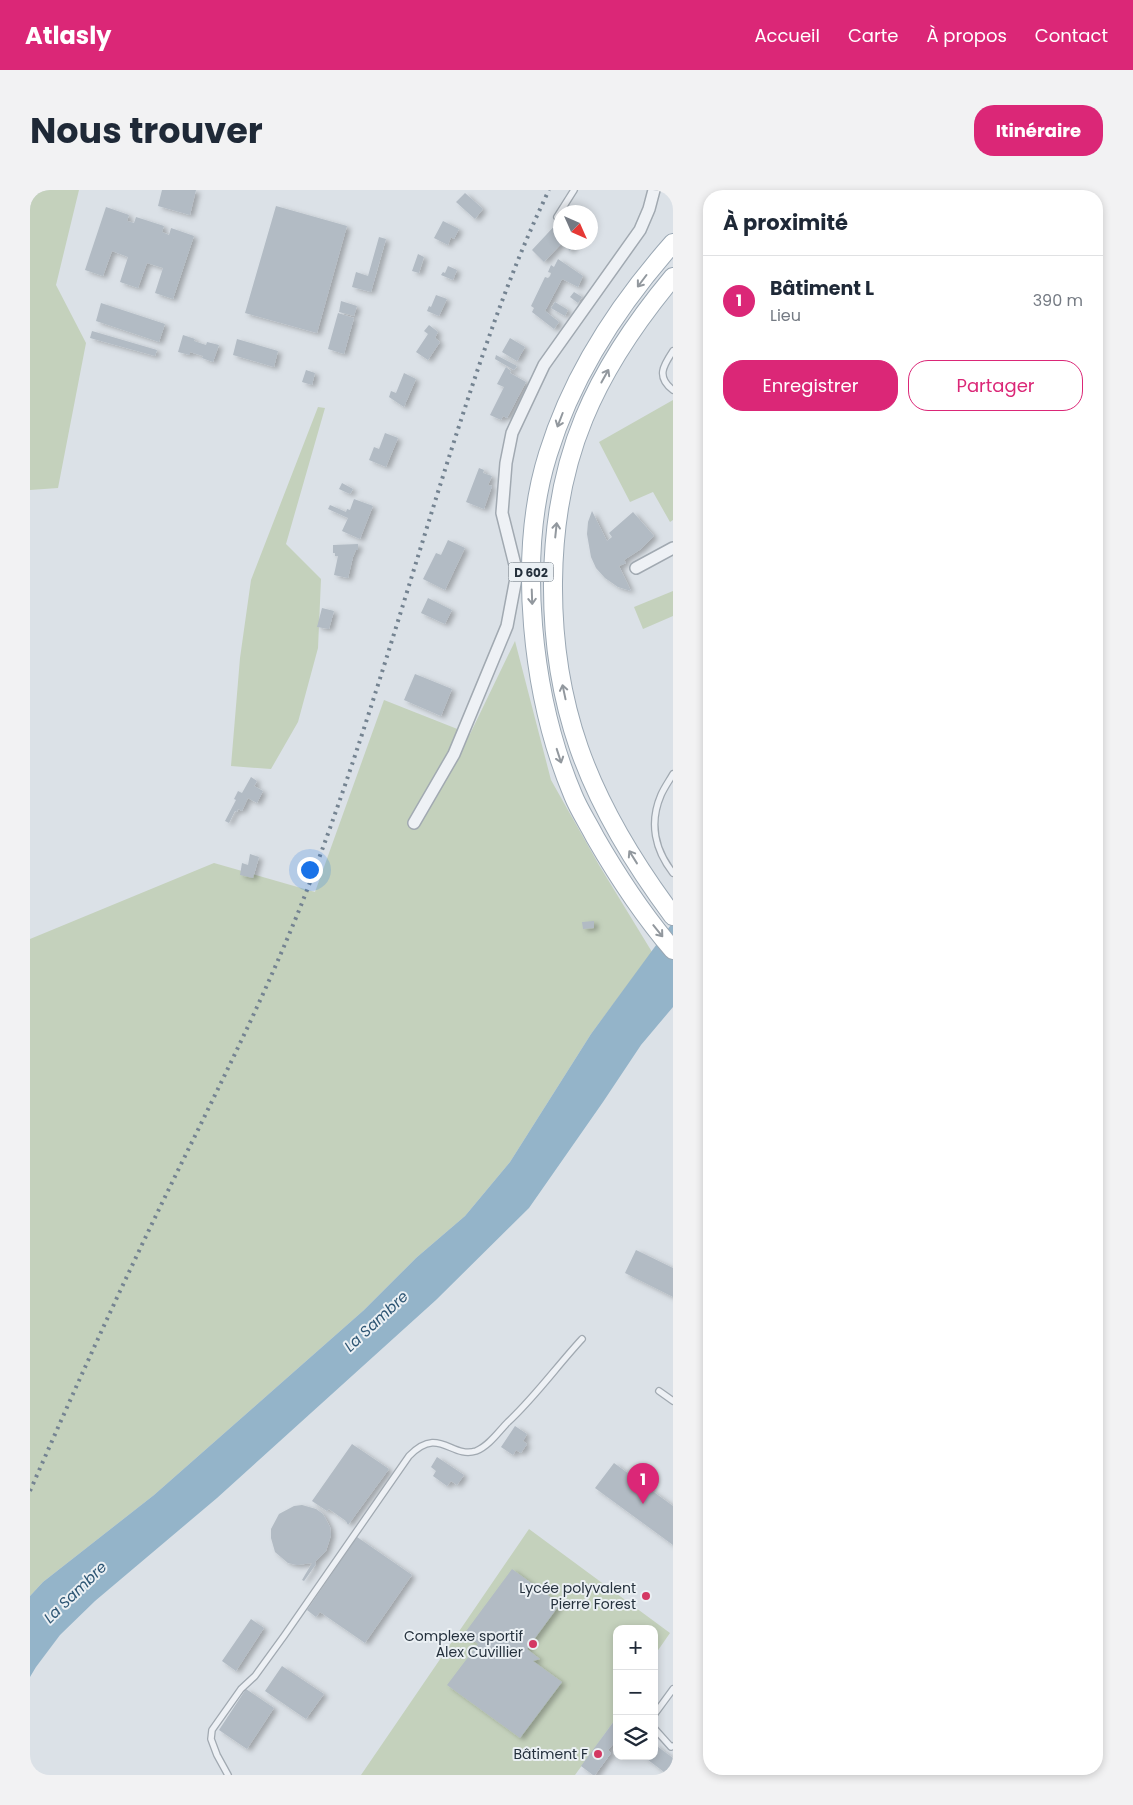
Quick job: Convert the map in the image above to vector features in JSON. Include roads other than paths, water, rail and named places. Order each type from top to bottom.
[{"type":"main road","name":"D 602","points":[[673,243],[644,277],[614,320],[591,357],[567,404],[548,454],[539,490],[531,574],[532,610],[540,683],[547,718],[563,770],[574,798],[614,868],[643,913],[673,950]]},
{"type":"main road","name":"D 602","points":[[673,277],[638,323],[617,355],[585,417],[566,476],[558,512],[554,577],[557,649],[571,722],[579,748],[592,782],[627,848],[659,898],[673,916]]},
{"type":"street","points":[[414,823],[454,754],[507,626],[517,574],[502,513],[506,463],[512,433],[544,365],[640,230],[649,209],[654,190]]},
{"type":"street","points":[[636,568],[673,548]]},
{"type":"lane","points":[[565,205],[574,190]]},
{"type":"lane","points":[[673,351],[663,371],[663,379],[673,390]]},
{"type":"lane","points":[[673,774],[661,796],[656,816],[658,848],[664,862],[673,874]]},
{"type":"lane","points":[[228,1775],[211,1739],[212,1730],[217,1720],[241,1689],[255,1676],[409,1456],[418,1446],[428,1443],[438,1443],[468,1451],[476,1451],[483,1447],[516,1415],[582,1339]]},
{"type":"lane","points":[[659,1391],[673,1401]]},
{"type":"lane","points":[[658,1709],[673,1689]]},
{"type":"lane","points":[[658,1732],[671,1747],[673,1746]]},
{"type":"water","name":"La Sambre","points":[[673,922],[673,1007],[641,1045],[529,1208],[436,1300],[217,1498],[95,1601],[60,1635],[30,1677],[30,1596],[43,1582],[154,1495],[364,1310],[416,1258],[465,1216],[510,1162],[591,1034]]},
{"type":"railway","points":[[30,1491],[119,1293],[258,1006],[297,915],[334,818],[483,353],[520,254],[549,190]]},
{"type":"place","name":"Bâtiment L","points":[[643,1504]]},
{"type":"place","name":"Lycée polyvalent Pierre Forest","points":[[646,1596]]},
{"type":"place","name":"Complexe sportif Alex Cuvillier","points":[[533,1644]]},
{"type":"place","name":"Bâtiment F","points":[[598,1754]]}]
